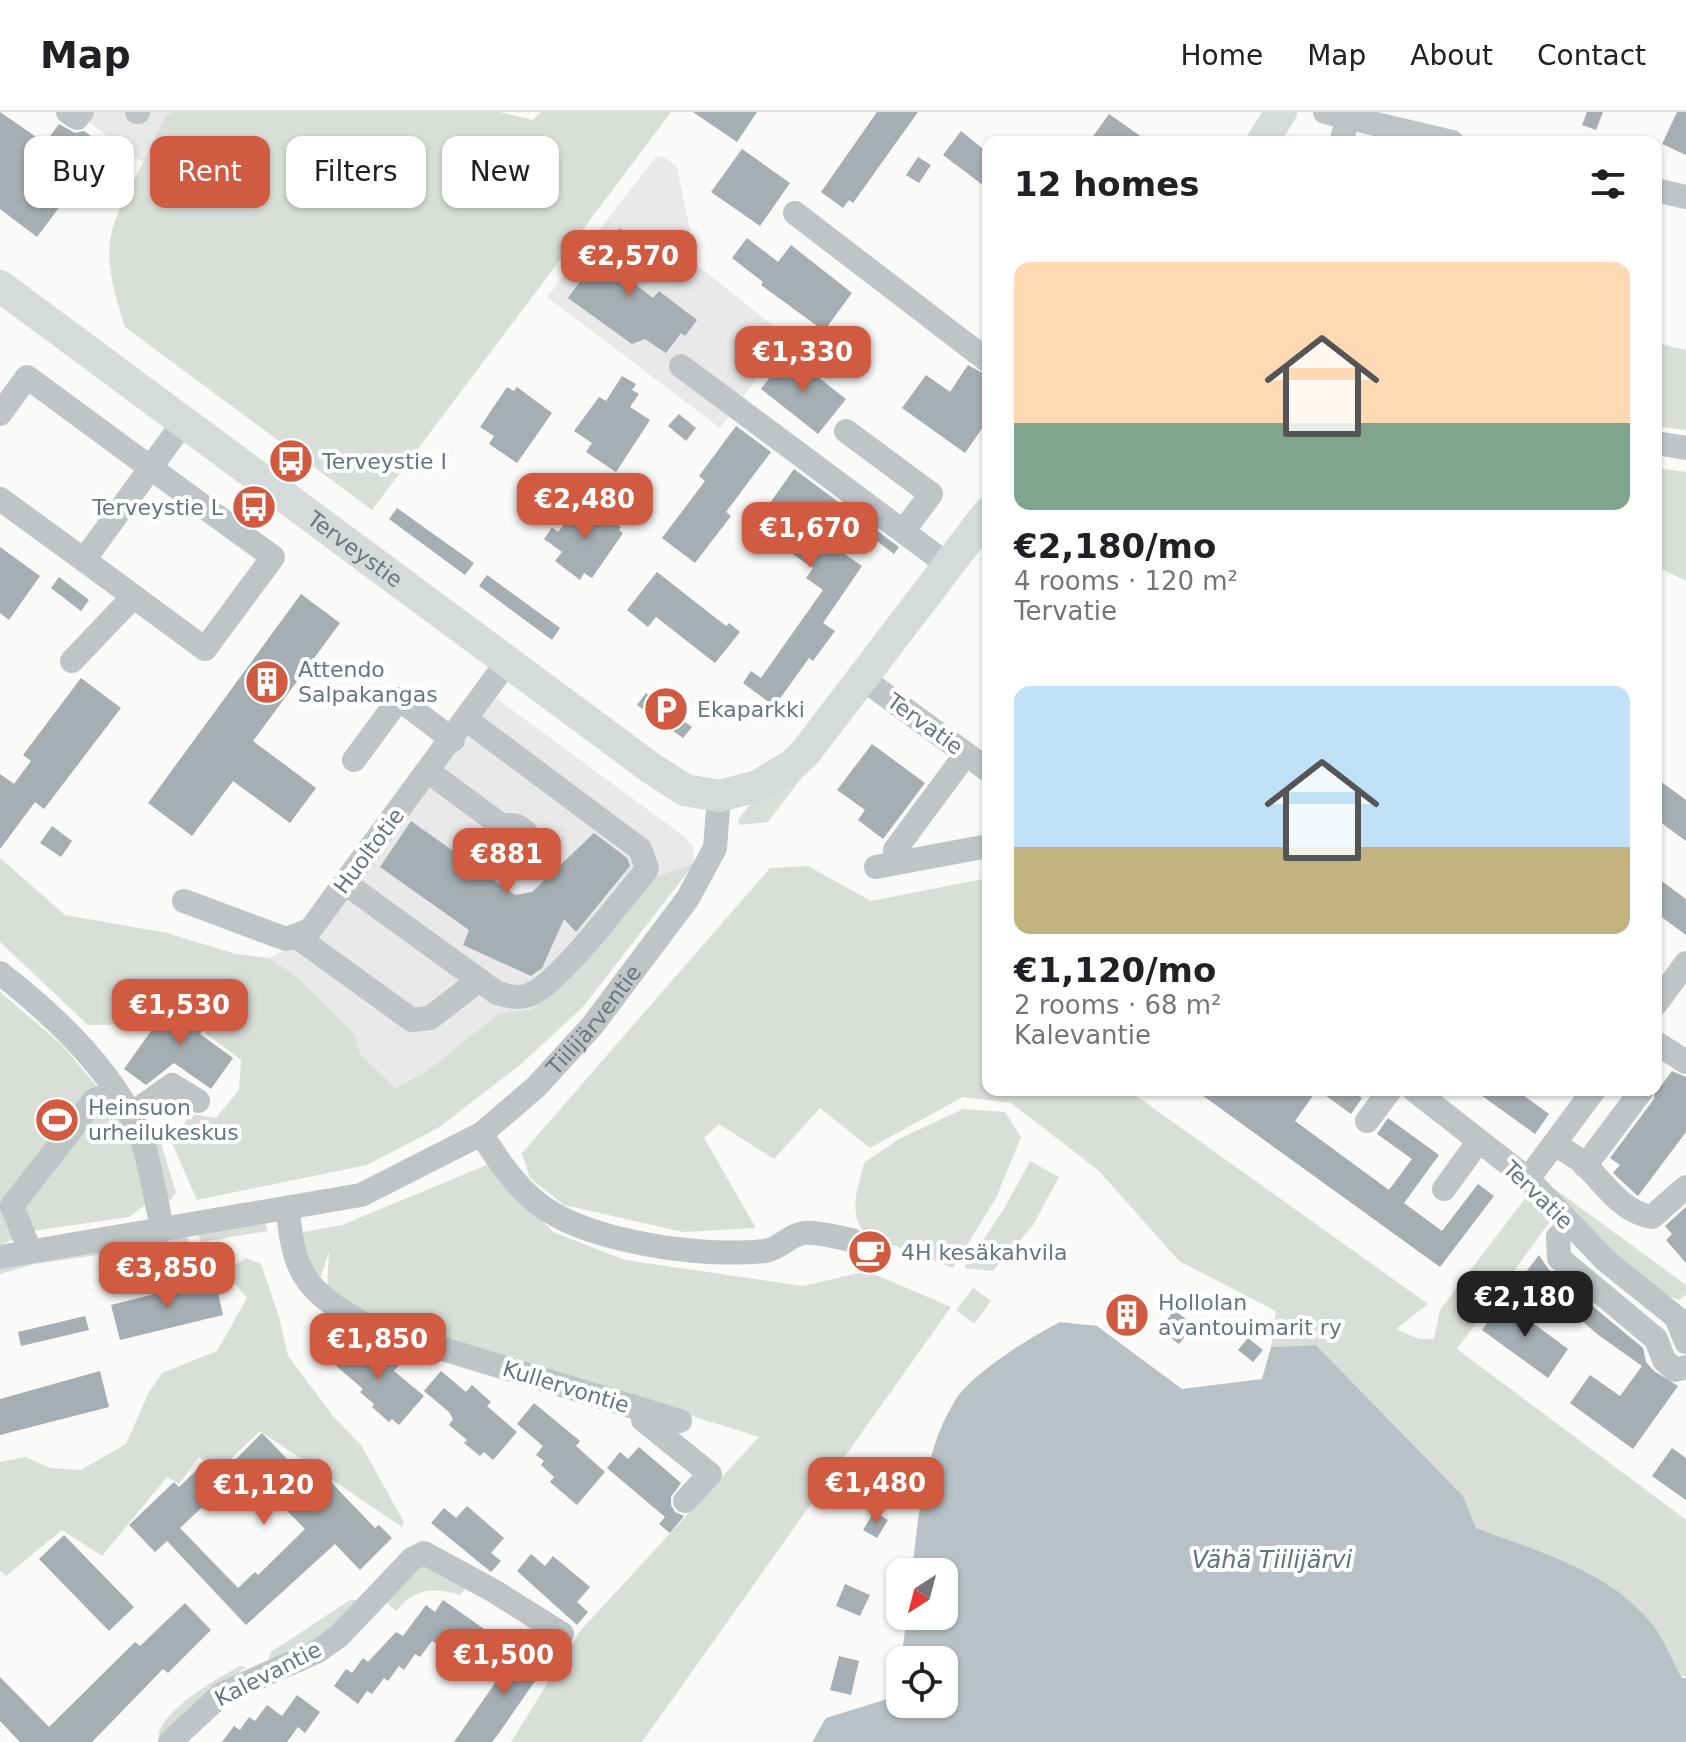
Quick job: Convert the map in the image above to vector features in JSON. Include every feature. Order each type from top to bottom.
[{"type":"main road","points":[[1266,136],[1281,112]]},
{"type":"main road","name":"Terveystie","points":[[0,286],[685,790],[719,796]]},
{"type":"main road","points":[[719,796],[758,786],[792,765],[982,521]]},
{"type":"street","points":[[68,112],[77,118],[82,112]]},
{"type":"street","points":[[1340,136],[1336,115],[1426,136]]},
{"type":"street","points":[[1662,191],[1686,197]]},
{"type":"street","points":[[795,213],[982,356]]},
{"type":"street","points":[[681,366],[948,565]]},
{"type":"street","points":[[0,414],[27,377],[273,557],[205,649],[0,499]]},
{"type":"street","points":[[84,560],[183,423]]},
{"type":"street","points":[[846,431],[931,494],[904,530]]},
{"type":"street","points":[[1662,444],[1686,448]]},
{"type":"street","points":[[72,661],[133,597]]},
{"type":"street","name":"Huoltotie","points":[[297,937],[310,930],[460,730],[507,662]]},
{"type":"street","name":"Tervatie","points":[[862,678],[982,766]]},
{"type":"street","points":[[345,883],[497,993],[515,998],[530,995],[550,982],[647,868],[640,849],[460,730],[399,699],[354,760]]},
{"type":"street","points":[[895,850],[966,754]]},
{"type":"street","points":[[429,772],[502,826]]},
{"type":"street","name":"Tiilijärventie","points":[[0,1257],[288,1211],[361,1195],[481,1134],[536,1087],[592,1026],[688,898],[715,848],[719,796]]},
{"type":"street","points":[[876,867],[982,847]]},
{"type":"street","points":[[184,901],[273,935],[297,937],[412,1020],[430,1018],[479,980]]},
{"type":"street","points":[[1662,996],[1686,963]]},
{"type":"street","points":[[0,973],[26,994],[116,1092],[130,1115],[163,1230]]},
{"type":"street","points":[[1662,1047],[1686,1062]]},
{"type":"street","points":[[130,1115],[172,1085],[198,1101]]},
{"type":"street","points":[[30,1251],[12,1206],[94,1100],[116,1092]]},
{"type":"street","points":[[1367,1121],[1386,1096]]},
{"type":"street","name":"Tervatie","points":[[1421,1096],[1528,1179],[1570,1225],[1634,1285],[1681,1314],[1686,1342]]},
{"type":"street","points":[[1528,1179],[1590,1096]]},
{"type":"street","points":[[1585,1166],[1638,1096]]},
{"type":"street","points":[[481,1134],[518,1185],[537,1203],[571,1225],[603,1236],[725,1251],[768,1251],[803,1233],[852,1240]]},
{"type":"street","points":[[1444,1189],[1478,1142]]},
{"type":"street","points":[[1554,1144],[1585,1166],[1610,1193],[1638,1215],[1652,1217],[1686,1187]]},
{"type":"street","name":"Kullervontie","points":[[288,1211],[303,1279],[323,1299],[367,1326],[680,1421]]},
{"type":"street","points":[[1570,1225],[1558,1237],[1559,1258],[1656,1339],[1664,1360],[1675,1370],[1686,1367]]},
{"type":"street","points":[[1618,1308],[1634,1285]]},
{"type":"street","points":[[643,1420],[717,1466],[685,1501]]},
{"type":"street","name":"Kalevantie","points":[[170,1742],[222,1694],[318,1651],[339,1636],[412,1559],[424,1553],[494,1591],[562,1634]]},
{"type":"shaded area","points":[[75,112],[171,112],[158,136],[150,136],[150,150],[143,163],[134,156],[134,136],[107,136]]},
{"type":"shaded area","points":[[171,112],[500,112],[533,120],[541,112],[671,112],[372,510],[125,327],[112,277],[110,241],[120,208],[134,208],[134,180],[150,148],[150,208],[270,208],[270,136],[155,136]]},
{"type":"shaded area","points":[[662,156],[677,167],[697,265],[787,337],[720,428],[547,297],[656,157]]},
{"type":"shaded area","points":[[1662,344],[1686,350],[1686,430],[1662,427]]},
{"type":"shaded area","points":[[1662,469],[1686,472],[1686,581],[1662,569]]},
{"type":"shaded area","points":[[493,696],[685,837],[693,846],[694,864],[620,922],[533,1009],[499,1013],[427,1071],[396,1088],[360,1054],[354,1033],[296,976],[269,958],[313,936]]},
{"type":"shaded area","points":[[854,709],[768,822],[740,825],[738,820],[752,802]]},
{"type":"shaded area","points":[[0,858],[65,915],[167,933],[236,954],[269,958],[296,976],[354,1033],[360,1054],[396,1088],[427,1071],[499,1013],[533,1009],[618,924],[657,876],[694,864],[583,1007],[520,1065],[438,1128],[367,1165],[197,1200],[171,1141],[191,1114],[216,1118],[239,1090],[241,1060],[205,1033],[215,1016],[178,991],[153,1024],[88,1025],[0,942]]},
{"type":"shaded area","points":[[808,866],[871,901],[982,879],[982,1096],[1136,1096],[1428,1304],[1396,1329],[1419,1339],[1434,1339],[1440,1310],[1527,1196],[1551,1220],[1457,1349],[1686,1520],[1686,1676],[1681,1676],[1652,1624],[1562,1560],[1476,1528],[1463,1496],[1316,1345],[1271,1347],[1276,1311],[1179,1261],[1099,1171],[1011,1103],[963,1097],[870,1148],[820,1108],[774,1159],[719,1124],[704,1138],[756,1228],[683,1232],[564,1205],[530,1178],[522,1153],[770,868]]},
{"type":"shaded area","name":"Heinsuon urheilukeskus","points":[[0,992],[62,1045],[122,1116],[149,1202],[129,1217],[33,1231],[0,1245]]},
{"type":"shaded area","points":[[963,1109],[1005,1112],[1021,1137],[996,1198],[953,1268],[866,1235],[855,1210],[864,1163],[899,1139]]},
{"type":"shaded area","points":[[159,1137],[176,1192],[170,1201],[163,1200],[153,1138]]},
{"type":"shaded area","points":[[1030,1161],[1059,1177],[1033,1225],[993,1271],[964,1268],[1004,1209]]},
{"type":"shaded area","points":[[489,1164],[553,1232],[625,1260],[803,1286],[867,1271],[951,1307],[642,1742],[511,1742],[580,1631],[759,1437],[346,1307],[327,1291],[329,1251],[318,1285],[299,1233],[342,1225]]},
{"type":"shaded area","points":[[1548,1184],[1686,1285],[1686,1295],[1679,1300],[1640,1286]]},
{"type":"shaded area","points":[[265,1223],[268,1231],[201,1242],[198,1234]]},
{"type":"shaded area","points":[[187,1236],[188,1242],[35,1264],[0,1274],[0,1266]]},
{"type":"shaded area","points":[[246,1258],[261,1264],[288,1356],[333,1416],[361,1445],[404,1522],[402,1527],[260,1431],[218,1471],[199,1457],[179,1484],[167,1477],[102,1556],[62,1530],[6,1576],[0,1571],[0,1462],[25,1457],[51,1468],[81,1470],[126,1444],[149,1392],[162,1373],[217,1351],[247,1298],[225,1272]]},
{"type":"shaded area","points":[[973,1288],[991,1301],[974,1324],[956,1310]]},
{"type":"shaded area","points":[[421,1564],[466,1586],[461,1595],[426,1591],[410,1598],[396,1611],[382,1599]]},
{"type":"shaded area","points":[[350,1600],[359,1600],[348,1620],[278,1660],[268,1659],[271,1652]]},
{"type":"shaded area","points":[[240,1666],[246,1667],[162,1736],[158,1735],[162,1725],[180,1705]]},
{"type":"water","name":"Vähä Tiilijärvi","points":[[1060,1322],[1097,1326],[1182,1389],[1262,1379],[1271,1347],[1316,1345],[1463,1496],[1476,1528],[1594,1576],[1634,1605],[1652,1624],[1682,1678],[1686,1678],[1686,1742],[812,1742],[826,1718],[886,1699],[886,1718],[958,1718],[958,1646],[903,1646],[905,1630],[958,1630],[958,1558],[914,1558],[920,1506],[937,1439],[956,1399],[976,1378]]},
{"type":"building","points":[[0,112],[35,136],[24,136],[24,208],[59,208],[37,237],[0,209]]},
{"type":"building","points":[[693,112],[757,112],[737,142]]},
{"type":"building","points":[[877,112],[918,112],[853,203],[849,200],[843,208],[821,192]]},
{"type":"building","points":[[1587,112],[1603,112],[1596,130],[1582,125]]},
{"type":"building","points":[[1677,112],[1686,112],[1686,155],[1662,144]]},
{"type":"building","points":[[1109,114],[1140,136],[1093,136]]},
{"type":"building","points":[[59,124],[75,133],[84,131],[91,136],[50,136]]},
{"type":"building","points":[[961,131],[982,148],[982,184],[943,155]]},
{"type":"building","points":[[742,149],[790,183],[760,226],[711,192]]},
{"type":"building","points":[[918,157],[931,165],[919,183],[906,175]]},
{"type":"building","points":[[620,228],[648,250],[627,278],[653,298],[659,291],[697,320],[685,336],[681,333],[666,353],[645,339],[632,344],[568,298]]},
{"type":"building","points":[[747,238],[778,262],[791,245],[852,293],[824,331],[761,285],[763,282],[732,258]]},
{"type":"building","points":[[788,354],[846,399],[818,434],[761,389]]},
{"type":"building","points":[[968,365],[982,373],[982,429],[965,453],[902,408],[926,375],[950,392]]},
{"type":"building","points":[[622,376],[636,384],[632,390],[639,394],[630,407],[650,420],[616,472],[586,452],[592,443],[574,431],[599,397],[606,401]]},
{"type":"building","points":[[507,387],[514,391],[517,387],[552,413],[517,463],[489,444],[494,436],[480,427]]},
{"type":"building","points":[[679,414],[696,428],[686,441],[668,426]]},
{"type":"building","points":[[736,426],[771,452],[726,512],[731,516],[695,563],[662,538],[705,481],[699,476]]},
{"type":"building","points":[[794,469],[899,547],[894,554],[856,525],[839,550],[862,566],[823,623],[835,631],[813,661],[809,658],[779,700],[774,697],[770,703],[743,683],[751,671],[761,678],[823,590],[806,578],[813,568],[753,527]]},
{"type":"building","points":[[579,504],[586,509],[590,504],[621,527],[619,530],[623,533],[592,578],[584,573],[580,580],[555,561],[562,552],[544,539],[552,527],[558,532]]},
{"type":"building","points":[[397,508],[474,563],[465,575],[389,519]]},
{"type":"building","points":[[0,547],[40,576],[9,620],[0,613]]},
{"type":"building","points":[[657,572],[726,626],[729,623],[740,632],[715,663],[656,617],[648,627],[627,610]]},
{"type":"building","points":[[487,575],[560,628],[552,640],[479,586]]},
{"type":"building","points":[[59,577],[89,600],[81,611],[51,588]]},
{"type":"building","name":"Attendo Salpakangas","points":[[301,594],[340,623],[253,741],[316,788],[290,823],[233,781],[192,836],[148,803]]},
{"type":"building","points":[[81,678],[121,708],[44,809],[35,802],[0,849],[0,774],[14,784],[31,761],[23,755]]},
{"type":"building","points":[[646,693],[692,727],[683,738],[637,705]]},
{"type":"building","points":[[872,744],[925,783],[883,839],[858,820],[865,810],[837,790]]},
{"type":"building","points":[[1662,782],[1686,800],[1686,841],[1662,823]]},
{"type":"building","points":[[411,821],[515,895],[532,892],[594,833],[627,858],[630,866],[576,932],[564,919],[542,968],[531,976],[463,945],[469,930],[380,867]]},
{"type":"building","points":[[52,826],[72,841],[61,857],[40,843]]},
{"type":"building","points":[[1662,881],[1686,899],[1686,935],[1662,917]]},
{"type":"building","points":[[178,993],[212,1018],[200,1034],[233,1058],[211,1089],[174,1063],[146,1085],[124,1069]]},
{"type":"building","points":[[1672,1071],[1686,1077],[1686,1132],[1638,1196],[1613,1173],[1620,1165],[1610,1158],[1654,1096],[1662,1096],[1662,1085]]},
{"type":"building","points":[[1203,1096],[1313,1096],[1295,1121],[1389,1190],[1412,1159],[1377,1134],[1388,1118],[1439,1155],[1404,1203],[1442,1231],[1478,1184],[1494,1196],[1440,1267]]},
{"type":"building","points":[[1326,1096],[1362,1098],[1351,1114]]},
{"type":"building","points":[[1482,1096],[1524,1096],[1549,1114],[1535,1134]]},
{"type":"building","points":[[1686,1207],[1686,1263],[1666,1240],[1672,1234],[1665,1226]]},
{"type":"building","points":[[1539,1255],[1549,1270],[1643,1348],[1646,1362],[1654,1371],[1678,1386],[1633,1449],[1570,1403],[1590,1375],[1620,1396],[1642,1366],[1597,1334],[1526,1272]]},
{"type":"building","points":[[215,1279],[223,1315],[120,1340],[111,1305]]},
{"type":"building","name":"Hollolan avantouimarit ry","points":[[1120,1301],[1142,1313],[1133,1328],[1112,1316]]},
{"type":"building","points":[[1503,1301],[1568,1349],[1548,1378],[1482,1330]]},
{"type":"building","points":[[1174,1310],[1194,1325],[1179,1344],[1160,1330]]},
{"type":"building","points":[[85,1316],[89,1330],[21,1346],[18,1332]]},
{"type":"building","points":[[344,1338],[373,1363],[384,1350],[400,1364],[394,1371],[424,1396],[399,1425],[392,1419],[389,1422],[372,1407],[374,1404],[360,1392],[363,1389],[327,1358]]},
{"type":"building","points":[[1248,1338],[1263,1350],[1253,1362],[1238,1350]]},
{"type":"building","points":[[100,1371],[109,1407],[0,1435],[0,1399]]},
{"type":"building","points":[[441,1371],[466,1392],[472,1385],[491,1402],[487,1406],[517,1432],[493,1460],[484,1452],[480,1456],[464,1443],[467,1440],[449,1425],[453,1419],[449,1412],[424,1391]]},
{"type":"building","points":[[534,1403],[580,1441],[576,1446],[605,1472],[577,1505],[550,1482],[554,1477],[541,1465],[544,1461],[536,1455],[543,1446],[517,1424]]},
{"type":"building","points":[[262,1433],[315,1488],[326,1477],[375,1528],[379,1525],[392,1538],[360,1570],[335,1544],[246,1625],[167,1541],[155,1552],[129,1525],[174,1482],[179,1487],[206,1461],[228,1483],[180,1528],[238,1588],[255,1572],[258,1575],[305,1529],[236,1459]]},
{"type":"building","points":[[639,1447],[681,1483],[671,1497],[671,1505],[675,1512],[684,1516],[670,1533],[659,1524],[665,1517],[607,1468],[620,1452],[628,1459]]},
{"type":"building","points":[[1672,1448],[1686,1458],[1686,1500],[1652,1476]]},
{"type":"building","points":[[467,1506],[504,1538],[491,1553],[501,1561],[491,1572],[431,1523],[444,1508],[456,1518]]},
{"type":"building","points":[[874,1512],[888,1520],[877,1538],[863,1530]]},
{"type":"building","points":[[64,1535],[134,1607],[109,1631],[39,1559]]},
{"type":"building","points":[[531,1554],[545,1566],[553,1556],[590,1587],[577,1602],[588,1612],[577,1625],[517,1571]]},
{"type":"building","points":[[845,1584],[870,1595],[860,1616],[836,1606]]},
{"type":"building","points":[[443,1600],[487,1631],[474,1649],[447,1629],[437,1644],[432,1641],[420,1657],[415,1654],[404,1670],[399,1666],[388,1681],[384,1678],[372,1694],[367,1691],[358,1704],[334,1686],[346,1669],[352,1673],[363,1658],[368,1662],[396,1632],[403,1636],[426,1605],[435,1612]]},
{"type":"building","points":[[185,1603],[211,1630],[168,1673],[163,1669],[92,1742],[20,1742],[0,1721],[0,1677],[49,1727],[135,1642],[140,1646]]},
{"type":"building","points":[[523,1643],[549,1661],[499,1733],[492,1742],[454,1742]]},
{"type":"building","points":[[839,1656],[859,1661],[851,1695],[830,1690]]},
{"type":"building","points":[[297,1695],[320,1712],[305,1733],[298,1727],[287,1742],[222,1742],[234,1726],[240,1730],[249,1717],[255,1721],[267,1705],[282,1716]]},
{"type":"place","name":"Terveystie I","points":[[291,461]]},
{"type":"place","name":"Terveystie L","points":[[254,507]]},
{"type":"place","name":"Attendo Salpakangas","points":[[267,682]]},
{"type":"place","name":"Ekaparkki","points":[[666,709]]},
{"type":"place","name":"Heinsuon urheilukeskus","points":[[57,1120]]},
{"type":"place","name":"4H kesäkahvila","points":[[870,1252]]},
{"type":"place","name":"Hollolan avantouimarit ry","points":[[1127,1315]]}]
